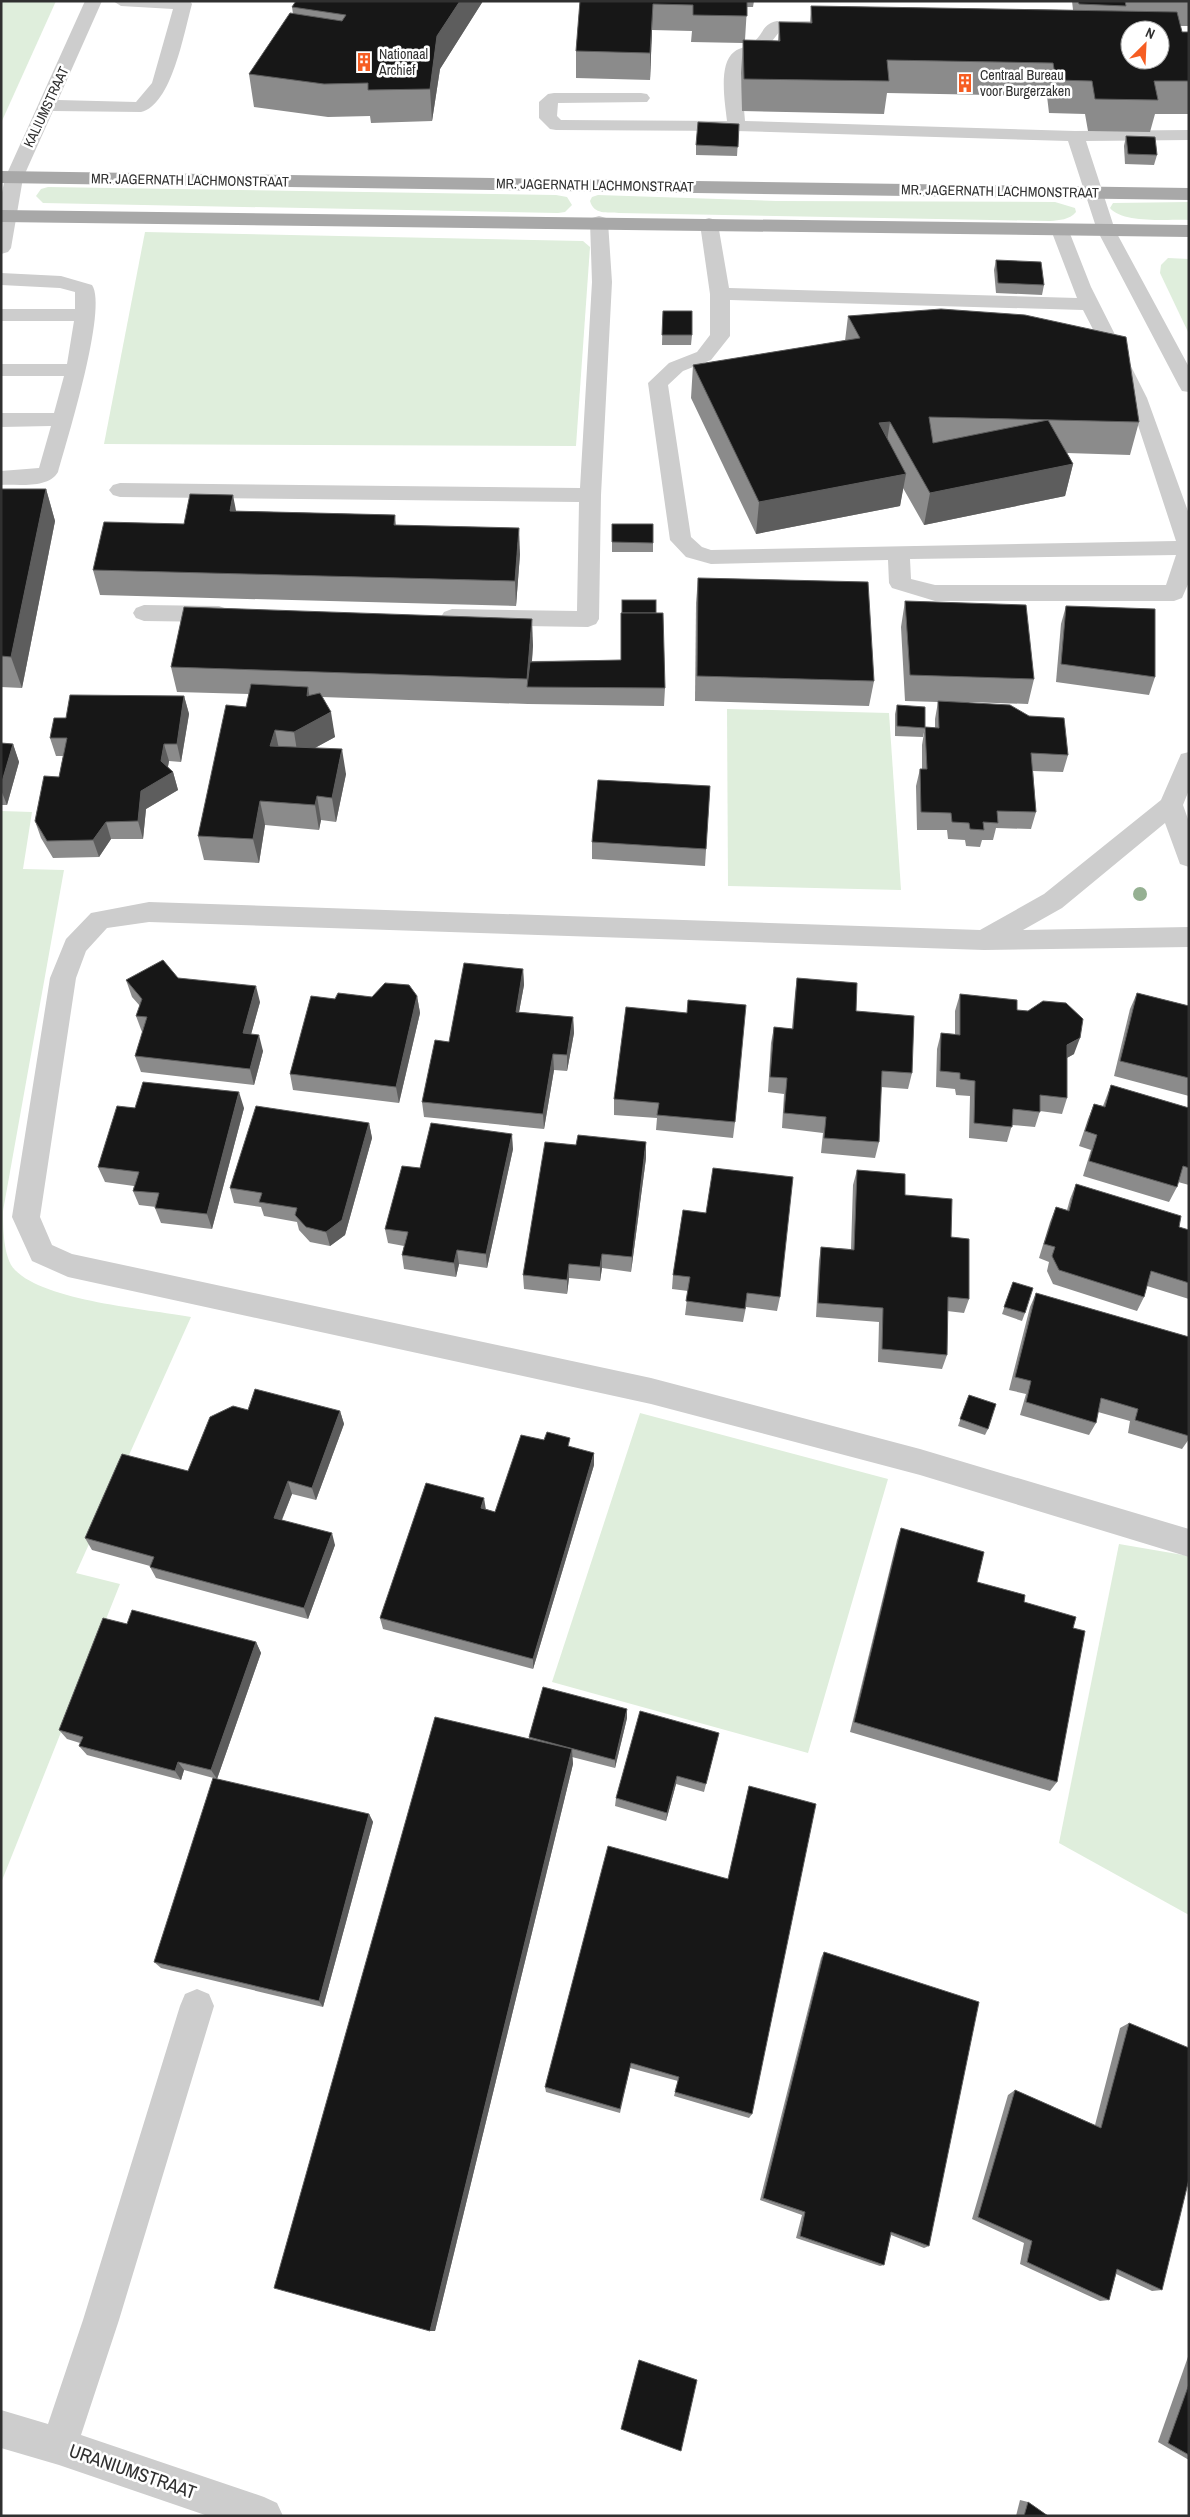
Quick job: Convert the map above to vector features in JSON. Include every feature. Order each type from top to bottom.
[{"type":"main road","name":"MR. JAGERNATH LACHMONSTRAAT","points":[[8,178],[1189,194]]},
{"type":"main road","points":[[5,216],[599,222],[1189,231]]},
{"type":"street","name":"KALIUMSTRAAT","points":[[1,248],[8,178],[47,106],[94,1]]},
{"type":"street","points":[[47,106],[141,107],[161,84],[184,3],[121,1]]},
{"type":"street","points":[[736,126],[732,75],[740,55],[758,49],[764,44],[770,30],[777,26],[837,27]]},
{"type":"street","points":[[641,98],[554,98],[548,102],[548,118],[556,125],[736,126],[1075,136],[1189,134]]},
{"type":"street","points":[[1075,136],[1106,230],[1189,386]]},
{"type":"street","points":[[430,617],[588,619],[590,495],[602,282],[599,222]]},
{"type":"street","points":[[709,224],[720,294],[720,336],[704,356],[676,367],[658,382],[681,540],[694,552],[711,557],[1189,548]]},
{"type":"street","points":[[899,552],[900,583],[935,593],[1174,593],[1189,548],[1157,452],[1128,379],[1088,304],[1068,259],[1060,230]]},
{"type":"street","points":[[1,279],[61,282],[85,289],[85,316],[75,370],[48,472],[40,478],[1,478]]},
{"type":"street","points":[[720,294],[1088,304]]},
{"type":"street","points":[[1,315],[85,316]]},
{"type":"street","points":[[1,370],[75,370]]},
{"type":"street","points":[[1,420],[62,419]]},
{"type":"street","points":[[120,490],[590,495]]},
{"type":"street","points":[[144,613],[242,614]]},
{"type":"street","points":[[984,940],[1053,901],[1171,805],[1189,760]]},
{"type":"street","points":[[1171,805],[1189,858]]},
{"type":"street","points":[[1189,937],[984,940],[148,912],[100,920],[75,946],[63,978],[29,1187],[26,1217],[42,1253],[68,1265],[651,1391],[920,1462],[1189,1543]]},
{"type":"street","points":[[59,2446],[101,2320],[198,2006]]},
{"type":"street","name":"URANIUMSTRAAT","points":[[1,2429],[59,2446],[264,2516]]},
{"type":"green space","points":[[1,1],[56,1],[1,123]]},
{"type":"green space","points":[[48,187],[556,195],[567,197],[572,205],[565,212],[558,213],[43,203],[36,196],[41,189]]},
{"type":"green space","points":[[598,195],[776,201],[1055,202],[1075,208],[1076,212],[1067,218],[1050,221],[619,213],[602,212],[595,209],[590,201],[592,197]]},
{"type":"green space","points":[[1189,202],[1189,220],[1135,219],[1116,213],[1110,208],[1113,203]]},
{"type":"green space","points":[[145,232],[583,241],[590,247],[576,446],[104,444]]},
{"type":"green space","points":[[1168,258],[1189,259],[1189,334],[1160,273],[1161,265]]},
{"type":"green space","points":[[727,709],[889,713],[901,890],[728,886]]},
{"type":"green space","points":[[1,811],[32,812],[23,869],[64,870],[3,1211],[4,1242],[8,1258],[15,1270],[29,1281],[49,1289],[98,1302],[191,1317],[76,1573],[120,1584],[1,1883]]},
{"type":"green space","points":[[640,1413],[888,1479],[808,1753],[552,1682]]},
{"type":"green space","points":[[1119,1544],[1189,1556],[1189,1915],[1059,1843]]},
{"type":"building","name":"Nationaal Archief","points":[[296,1],[460,1],[437,36],[430,89],[368,90],[368,83],[324,84],[249,74],[290,13],[342,21],[346,15],[292,7]]},
{"type":"building","points":[[580,1],[747,1],[747,16],[693,15],[693,5],[653,4],[650,53],[576,51]]},
{"type":"building","points":[[1078,1],[1125,1],[1126,6],[1079,4]]},
{"type":"building","points":[[811,6],[1177,12],[1182,32],[1189,32],[1189,81],[1154,81],[1158,100],[1095,99],[1092,81],[1056,80],[1053,63],[887,60],[889,81],[744,79],[743,40],[780,41],[779,22],[812,23]]},
{"type":"building","points":[[698,122],[739,124],[738,147],[696,145]]},
{"type":"building","points":[[1126,136],[1155,137],[1157,155],[1128,154]]},
{"type":"building","points":[[996,260],[1041,262],[1044,285],[998,283]]},
{"type":"building","points":[[941,309],[1025,315],[1126,337],[1139,422],[929,417],[933,443],[1048,420],[1073,464],[930,493],[890,422],[879,423],[906,474],[759,502],[693,365],[860,338],[848,316]]},
{"type":"building","points":[[663,311],[692,311],[692,335],[662,335]]},
{"type":"building","points":[[1,489],[46,489],[11,657],[1,656]]},
{"type":"building","points":[[190,494],[233,495],[230,511],[395,515],[394,525],[519,528],[515,581],[93,570],[104,522],[184,524]]},
{"type":"building","points":[[612,524],[653,524],[653,543],[612,542]]},
{"type":"building","points":[[698,578],[868,582],[874,681],[697,676]]},
{"type":"building","points":[[622,600],[656,600],[656,613],[622,613]]},
{"type":"building","points":[[905,601],[1026,605],[1034,679],[910,675]]},
{"type":"building","points":[[1066,606],[1155,609],[1155,677],[1061,664]]},
{"type":"building","points":[[184,607],[532,619],[527,679],[171,667]]},
{"type":"building","points":[[621,613],[663,613],[665,688],[527,687],[530,662],[621,660]]},
{"type":"building","points":[[251,684],[308,687],[307,696],[320,693],[331,712],[294,732],[275,730],[270,746],[342,749],[332,798],[317,796],[315,805],[260,801],[253,839],[198,836],[226,705],[246,707]]},
{"type":"building","points":[[70,695],[184,696],[177,744],[164,744],[161,761],[173,772],[141,791],[138,821],[106,822],[93,840],[47,841],[35,821],[44,776],[59,777],[67,738],[50,738],[54,718],[66,718]]},
{"type":"building","points":[[938,701],[1010,705],[1029,716],[1064,718],[1068,755],[1031,753],[1036,812],[997,811],[998,823],[983,822],[984,830],[970,829],[969,823],[952,822],[951,813],[921,812],[920,769],[927,769],[925,727],[939,728]]},
{"type":"building","points":[[897,705],[925,707],[925,728],[897,726]]},
{"type":"building","points":[[1,743],[13,744],[1,785]]},
{"type":"building","points":[[598,780],[710,786],[706,849],[592,842]]},
{"type":"building","points":[[163,960],[178,978],[256,986],[243,1033],[259,1035],[250,1069],[135,1056],[147,1017],[136,1016],[142,999],[126,980]]},
{"type":"building","points":[[464,963],[523,969],[516,1012],[573,1017],[567,1055],[553,1054],[543,1114],[422,1102],[435,1040],[449,1042]]},
{"type":"building","points":[[797,978],[857,983],[856,1011],[914,1016],[912,1073],[882,1071],[879,1142],[824,1138],[826,1117],[784,1113],[787,1078],[770,1077],[774,1027],[793,1029]]},
{"type":"building","points":[[385,983],[409,985],[417,996],[396,1087],[290,1074],[311,996],[335,999],[338,993],[372,997]]},
{"type":"building","points":[[1137,993],[1189,1006],[1189,1078],[1120,1061]]},
{"type":"building","points":[[960,994],[1017,1000],[1017,1010],[1028,1011],[1043,1001],[1066,1003],[1083,1019],[1080,1038],[1067,1045],[1067,1098],[1040,1095],[1040,1112],[1013,1109],[1012,1127],[974,1123],[975,1081],[960,1079],[960,1073],[940,1071],[941,1033],[960,1035]]},
{"type":"building","points":[[688,1000],[746,1005],[735,1122],[657,1115],[659,1103],[614,1099],[626,1007],[687,1013]]},
{"type":"building","points":[[143,1082],[239,1092],[207,1214],[155,1208],[159,1193],[133,1191],[139,1172],[98,1167],[117,1106],[135,1108]]},
{"type":"building","points":[[1111,1085],[1189,1108],[1189,1168],[1183,1166],[1177,1187],[1089,1161],[1097,1135],[1085,1131],[1094,1104],[1105,1107]]},
{"type":"building","points":[[256,1106],[369,1123],[342,1220],[326,1232],[306,1227],[295,1215],[297,1208],[259,1202],[262,1193],[230,1188]]},
{"type":"building","points":[[431,1123],[512,1134],[486,1254],[457,1250],[454,1263],[402,1255],[408,1232],[385,1229],[402,1166],[420,1168]]},
{"type":"building","points":[[578,1135],[646,1142],[632,1257],[602,1254],[600,1267],[569,1264],[567,1280],[523,1275],[545,1142],[576,1145]]},
{"type":"building","points":[[713,1168],[793,1177],[780,1297],[747,1293],[745,1309],[686,1301],[690,1277],[673,1275],[683,1210],[706,1213]]},
{"type":"building","points":[[857,1170],[905,1174],[905,1195],[952,1199],[951,1237],[969,1239],[969,1299],[948,1297],[947,1355],[882,1349],[883,1308],[818,1303],[821,1247],[854,1250]]},
{"type":"building","points":[[1076,1184],[1181,1216],[1179,1227],[1189,1230],[1189,1283],[1151,1271],[1144,1297],[1059,1270],[1052,1256],[1055,1247],[1044,1244],[1056,1207],[1069,1211]]},
{"type":"building","points":[[1013,1282],[1033,1288],[1025,1313],[1004,1307]]},
{"type":"building","points":[[1036,1293],[1189,1337],[1189,1436],[1135,1420],[1138,1409],[1101,1398],[1096,1423],[1026,1402],[1031,1381],[1015,1377]]},
{"type":"building","points":[[255,1389],[340,1411],[312,1488],[288,1481],[274,1518],[332,1533],[304,1608],[150,1567],[154,1557],[85,1538],[122,1454],[188,1471],[210,1417],[233,1406],[248,1410]]},
{"type":"building","points":[[969,1395],[996,1404],[988,1429],[960,1419]]},
{"type":"building","points":[[547,1432],[570,1438],[568,1446],[594,1453],[533,1659],[380,1618],[426,1483],[484,1498],[481,1508],[495,1512],[521,1435],[544,1440]]},
{"type":"building","points":[[901,1528],[984,1552],[977,1582],[1025,1595],[1024,1602],[1076,1617],[1073,1628],[1085,1631],[1057,1782],[854,1722]]},
{"type":"building","points":[[132,1610],[256,1642],[211,1770],[178,1762],[175,1771],[79,1746],[83,1737],[59,1730],[103,1618],[127,1624]]},
{"type":"building","points":[[543,1687],[627,1709],[615,1760],[529,1737]]},
{"type":"building","points":[[640,1711],[719,1733],[706,1784],[677,1776],[667,1813],[616,1798]]},
{"type":"building","points":[[435,1717],[572,1749],[430,2331],[274,2288]]},
{"type":"building","points":[[213,1778],[369,1814],[319,2001],[154,1962]]},
{"type":"building","points":[[749,1786],[816,1804],[752,2114],[675,2092],[679,2077],[631,2063],[620,2109],[545,2087],[608,1846],[728,1879]]},
{"type":"building","points":[[824,1952],[979,2002],[929,2246],[891,2232],[884,2265],[800,2236],[805,2212],[763,2198]]},
{"type":"building","points":[[1129,2023],[1189,2048],[1189,2179],[1162,2290],[1117,2269],[1109,2300],[1027,2262],[1032,2241],[978,2217],[1015,2090],[1101,2128]]},
{"type":"building","points":[[639,2360],[697,2380],[681,2451],[621,2429]]},
{"type":"building","points":[[1189,2384],[1189,2455],[1168,2443]]},
{"type":"building","points":[[1028,2502],[1048,2516],[1024,2516]]},
{"type":"place","name":"Nationaal Archief","points":[[364,62]]},
{"type":"place","name":"Centraal Bureau voor Burgerzaken","points":[[965,83]]}]
